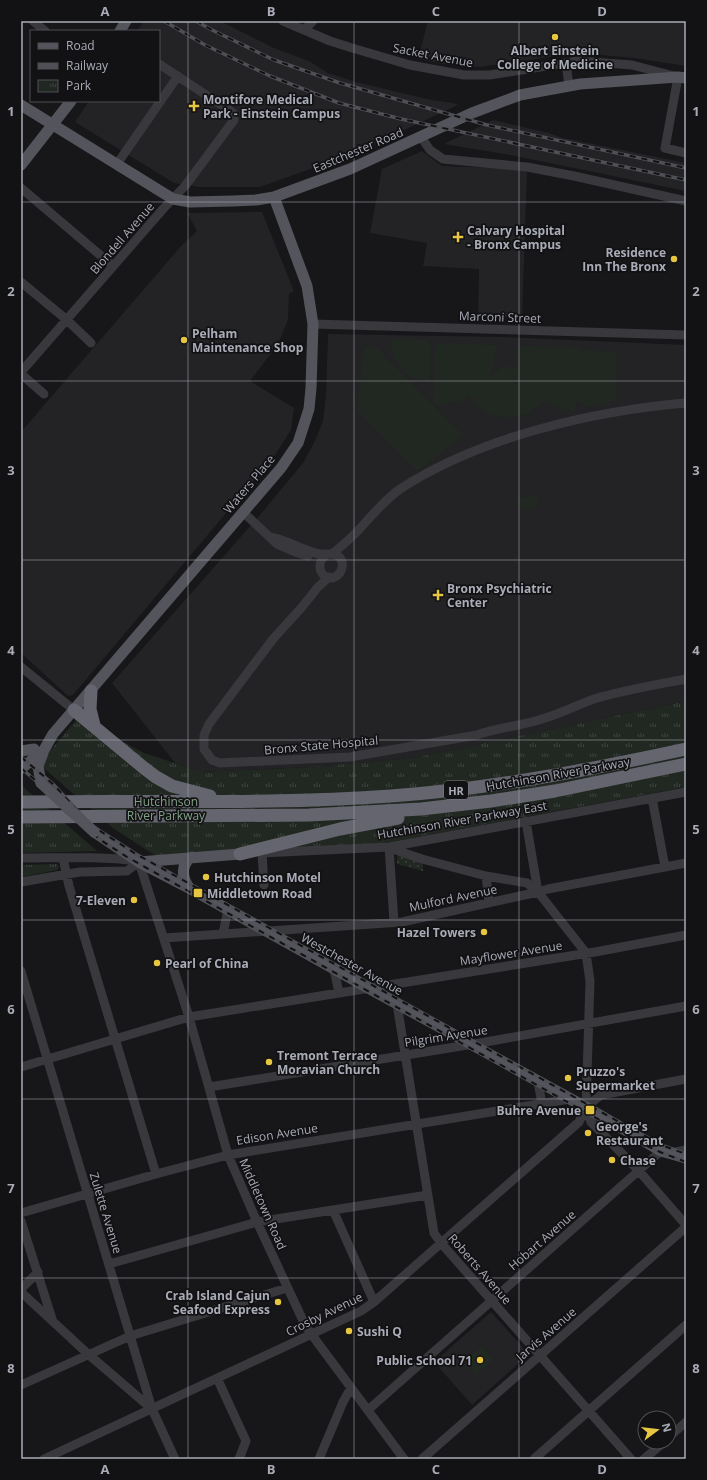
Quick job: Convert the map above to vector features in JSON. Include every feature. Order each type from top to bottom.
[{"type":"highway","points":[[91,691],[90,709],[94,725]]},
{"type":"highway","points":[[74,710],[94,725],[144,768],[165,783],[223,801]]},
{"type":"highway","name":"Hutchinson River Parkway","points":[[21,802],[223,801],[370,797],[452,790],[528,781],[589,770],[686,749]]},
{"type":"highway","name":"Hutchinson River Parkway","points":[[21,817],[309,815],[414,809],[491,801],[555,792],[686,764]]},
{"type":"highway","points":[[240,854],[358,825],[437,813],[491,801]]},
{"type":"main road","name":"Eastchester Road","points":[[21,105],[173,199],[190,202],[256,200],[274,197],[350,169],[472,113],[520,95],[569,86],[682,77]]},
{"type":"main road","points":[[21,165],[71,102]]},
{"type":"main road","name":"Waters Place","points":[[21,765],[39,750],[91,691],[284,464],[298,443],[306,419],[310,399],[312,324],[307,286],[274,197]]},
{"type":"main road","points":[[21,751],[39,750],[38,766],[41,783]]},
{"type":"main road","name":"Westchester Avenue","points":[[21,765],[94,832],[136,864],[189,888],[228,909],[665,1152],[686,1158]]},
{"type":"main road","points":[[136,864],[192,857],[240,854]]},
{"type":"main road","points":[[189,888],[184,880],[183,866],[192,857]]},
{"type":"street","points":[[32,21],[44,30]]},
{"type":"street","name":"Sacket Avenue","points":[[283,21],[358,50],[410,65],[464,75],[478,76],[580,61],[632,65],[682,77]]},
{"type":"street","points":[[304,30],[313,21]]},
{"type":"street","points":[[566,63],[569,86]]},
{"type":"street","points":[[117,164],[178,76],[160,65]]},
{"type":"street","name":"Blondell Avenue","points":[[21,373],[113,266],[185,186],[234,120],[234,116],[226,108],[178,76]]},
{"type":"street","points":[[682,77],[665,148],[686,153]]},
{"type":"street","points":[[421,137],[430,150],[443,159],[527,167],[686,201]]},
{"type":"street","points":[[21,188],[113,266]]},
{"type":"street","points":[[21,282],[67,320],[91,343]]},
{"type":"street","name":"Marconi Street","points":[[312,324],[686,335]]},
{"type":"street","points":[[21,373],[44,394]]},
{"type":"street","points":[[320,567],[322,558],[347,542],[384,503],[399,490],[459,458],[520,435],[583,418],[648,407],[686,403]]},
{"type":"street","points":[[243,512],[277,544],[298,553],[310,556],[320,567],[323,575],[329,578],[336,577],[341,572],[343,566],[341,559],[347,542]]},
{"type":"street","points":[[270,537],[281,539],[319,554],[330,554],[341,559]]},
{"type":"street","name":"Bronx State Hospital","points":[[318,587],[320,567]]},
{"type":"street","name":"Bronx State Hospital","points":[[329,578],[318,587],[273,639],[209,724],[204,735],[203,742],[204,749],[212,760],[220,763],[248,763],[367,755],[477,735],[492,730],[546,718],[570,708],[615,693],[686,679]]},
{"type":"street","points":[[21,667],[25,668],[74,710]]},
{"type":"street","name":"Hutchinson River Parkway East","points":[[240,854],[389,847],[686,792]]},
{"type":"street","points":[[652,798],[665,867]]},
{"type":"street","points":[[526,821],[538,892]]},
{"type":"street","points":[[103,859],[114,846]]},
{"type":"street","points":[[394,922],[389,847],[422,859],[486,876],[527,883],[538,892],[586,953],[590,981],[586,1107],[591,1122],[639,1171],[686,1226]]},
{"type":"street","points":[[262,853],[264,886]]},
{"type":"street","points":[[21,858],[103,859],[136,864]]},
{"type":"street","points":[[63,858],[66,874],[156,1174]]},
{"type":"street","name":"Mulford Avenue","points":[[164,938],[394,922],[489,903],[548,889],[686,863]]},
{"type":"street","points":[[21,882],[80,872],[127,871],[136,864]]},
{"type":"street","name":"Middletown Road","points":[[136,864],[164,938],[189,1017],[228,1155],[257,1222],[306,1327],[368,1410],[399,1457]]},
{"type":"street","points":[[486,876],[489,903]]},
{"type":"street","points":[[223,934],[228,909]]},
{"type":"street","name":"Mayflower Avenue","points":[[21,1067],[189,1017],[586,953],[686,935]]},
{"type":"street","points":[[334,969],[339,993]]},
{"type":"street","name":"Zulette Avenue","points":[[21,971],[152,1409],[175,1459]]},
{"type":"street","name":"Roberts Avenue","points":[[397,1004],[434,1233],[491,1301],[631,1459]]},
{"type":"street","name":"Pilgrim Avenue","points":[[209,1087],[588,1024],[686,1006]]},
{"type":"street","points":[[586,1107],[601,1095],[686,1079]]},
{"type":"street","points":[[538,1082],[542,1104]]},
{"type":"street","name":"Edison Avenue","points":[[21,1213],[228,1155],[570,1099]]},
{"type":"street","name":"Crosby Avenue","points":[[44,1459],[361,1311],[374,1302],[581,1120],[586,1107]]},
{"type":"street","points":[[665,1152],[686,1150]]},
{"type":"street","name":"Hobart Avenue","points":[[368,1410],[639,1171],[665,1152]]},
{"type":"street","points":[[109,1264],[257,1222],[428,1194]]},
{"type":"street","points":[[333,1210],[374,1302]]},
{"type":"street","points":[[21,1221],[53,1323]]},
{"type":"street","name":"Jarvis Avenue","points":[[422,1459],[686,1226]]},
{"type":"street","points":[[21,1289],[38,1272]]},
{"type":"street","points":[[21,1385],[130,1336],[287,1288]]},
{"type":"street","points":[[21,1292],[53,1323],[152,1409]]},
{"type":"street","points":[[534,1459],[686,1325]]},
{"type":"street","points":[[217,1378],[246,1441],[239,1459]]},
{"type":"street","points":[[318,1459],[343,1402],[351,1388]]},
{"type":"street","points":[[677,1430],[686,1422]]},
{"type":"street","points":[[644,1459],[655,1450]]},
{"type":"shaded area","name":"Montifore Medical Park - Einstein Campus","points":[[144,21],[220,21],[274,48],[309,61],[328,73],[356,82],[458,105],[355,153],[260,187],[199,187],[174,183],[75,122],[88,102],[160,102],[160,30],[138,30]]},
{"type":"shaded area","name":"Albert Einstein College of Medicine","points":[[428,21],[686,21],[686,66],[635,58],[577,53],[480,67],[444,64],[418,59]]},
{"type":"shaded area","points":[[493,120],[549,133],[563,138],[686,163],[686,191],[505,154],[444,144]]},
{"type":"shaded area","name":"Calvary Hospital - Bronx Campus","points":[[422,151],[442,166],[499,168],[527,171],[522,317],[478,317],[479,269],[423,266],[427,243],[370,233],[382,169]]},
{"type":"shaded area","points":[[262,212],[294,291],[289,294],[288,320],[278,344],[250,381],[294,408],[291,430],[275,455],[73,695],[68,696],[21,653],[21,432],[181,246],[197,231],[187,213]]},
{"type":"shaded area","name":"Bronx Psychiatric Center","points":[[328,334],[503,337],[686,345],[686,701],[413,758],[312,767],[201,772],[175,763],[112,683],[259,516],[303,463],[314,443],[323,421],[326,395]]},
{"type":"shaded area","name":"Public School 71","points":[[491,1312],[529,1354],[472,1405],[434,1362]]},
{"type":"green space","points":[[391,339],[427,340],[431,345],[430,382],[414,378],[402,369],[393,355]]},
{"type":"green space","points":[[439,343],[497,345],[491,376],[502,367],[518,367],[518,346],[577,347],[580,350],[615,351],[617,353],[616,401],[588,407],[577,401],[575,410],[565,410],[543,401],[530,412],[506,418],[498,417],[482,410],[469,396],[460,402],[439,405],[433,402],[435,347]]},
{"type":"green space","points":[[364,347],[377,348],[463,435],[418,471],[357,410]]},
{"type":"green space","points":[[536,495],[539,507],[519,510],[517,498]]},
{"type":"green space","name":"Hutchinson River Parkway","points":[[686,701],[686,787],[384,843],[156,856],[113,828],[39,764],[78,718],[144,753],[202,772],[312,767],[413,758]]},
{"type":"green space","points":[[21,785],[97,851],[21,853]]},
{"type":"green space","points":[[398,855],[423,862],[423,871],[397,864]]},
{"type":"green space","points":[[57,864],[59,867],[57,870],[21,877],[21,865]]},
{"type":"green space","points":[[482,1346],[494,1359],[476,1375],[464,1361]]},
{"type":"railway","points":[[164,21],[205,45],[270,76],[339,103],[401,119],[686,180]]},
{"type":"railway","points":[[196,21],[274,60],[340,83],[487,125],[686,168]]},
{"type":"railway","points":[[21,757],[53,784],[86,820],[97,829],[136,854],[630,1128],[664,1146],[686,1154]]},
{"type":"railway","points":[[21,768],[72,812]]},
{"type":"railway","points":[[65,811],[102,841],[127,857],[641,1143],[686,1162]]},
{"type":"place","name":"Albert Einstein College of Medicine","points":[[555,37]]},
{"type":"place","name":"Montifore Medical Park - Einstein Campus","points":[[194,106]]},
{"type":"place","name":"Calvary Hospital - Bronx Campus","points":[[458,237]]},
{"type":"place","name":"Residence Inn The Bronx","points":[[674,259]]},
{"type":"place","name":"Pelham Maintenance Shop","points":[[184,340]]},
{"type":"place","name":"Bronx Psychiatric Center","points":[[438,595]]},
{"type":"place","name":"Hutchinson Motel","points":[[206,877]]},
{"type":"place","name":"Middletown Road","points":[[198,893]]},
{"type":"place","name":"7-Eleven","points":[[134,900]]},
{"type":"place","name":"Hazel Towers","points":[[484,932]]},
{"type":"place","name":"Pearl of China","points":[[157,963]]},
{"type":"place","name":"Tremont Terrace Moravian Church","points":[[269,1062]]},
{"type":"place","name":"Pruzzo's Supermarket","points":[[568,1078]]},
{"type":"place","name":"Buhre Avenue","points":[[590,1110]]},
{"type":"place","name":"George's Restaurant","points":[[588,1133]]},
{"type":"place","name":"Chase","points":[[612,1160]]},
{"type":"place","name":"Crab Island Cajun Seafood Express","points":[[278,1302]]},
{"type":"place","name":"Sushi Q","points":[[349,1331]]},
{"type":"place","name":"Public School 71","points":[[480,1360]]}]
